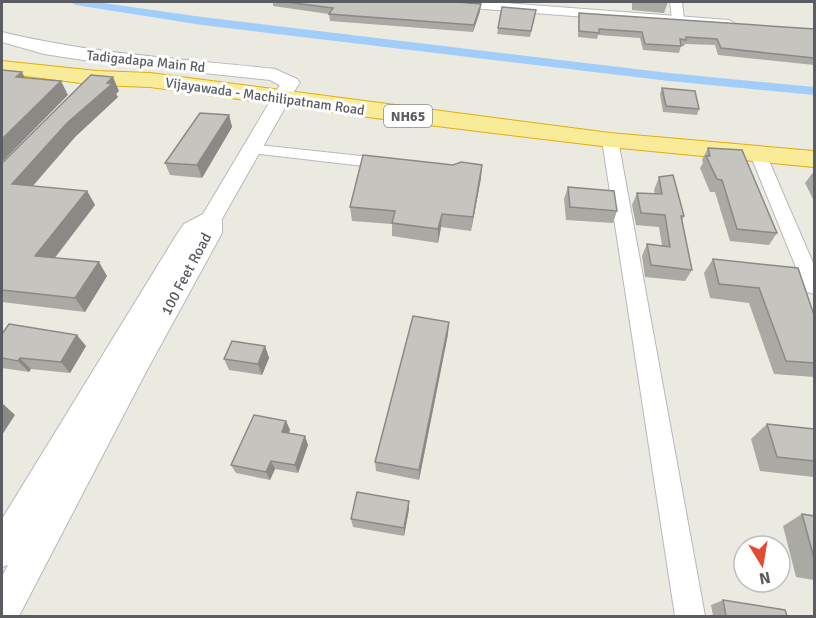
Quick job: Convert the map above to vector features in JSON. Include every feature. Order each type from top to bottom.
[{"type":"highway","name":"Vijayawada - Machilipatnam Road","points":[[2,41],[286,90],[417,108],[610,140],[814,159]]},
{"type":"highway","name":"Vijayawada - Machilipatnam Road","points":[[2,67],[89,86],[150,80],[286,90]]},
{"type":"highway","name":"Vijayawada - Machilipatnam Road","points":[[417,108],[814,138]]},
{"type":"street","points":[[445,2],[748,25]]},
{"type":"street","points":[[676,2],[678,20]]},
{"type":"street","points":[[211,219],[286,90]]},
{"type":"street","points":[[610,140],[690,616]]},
{"type":"street","points":[[250,149],[404,166]]},
{"type":"street","points":[[758,154],[814,287]]},
{"type":"street","name":"100 Feet Road","points":[[2,550],[184,240],[192,229],[211,219],[211,232],[136,364],[2,611]]},
{"type":"building","points":[[286,2],[481,4],[474,25],[329,14],[333,8]]},
{"type":"building","points":[[502,7],[536,10],[531,31],[498,28]]},
{"type":"building","points":[[579,13],[814,29],[814,58],[721,48],[717,39],[686,37],[686,40],[680,39],[681,46],[645,44],[642,32],[599,29],[599,33],[579,31]]},
{"type":"building","points":[[2,70],[22,72],[16,77],[61,81],[2,139]]},
{"type":"building","points":[[91,75],[113,77],[107,83],[112,84],[67,123],[12,184],[87,191],[35,256],[99,262],[75,298],[2,290],[2,163]]},
{"type":"building","points":[[662,88],[695,91],[699,109],[666,106]]},
{"type":"building","points":[[200,113],[229,115],[197,165],[165,163]]},
{"type":"building","points":[[708,148],[742,150],[777,233],[737,229],[722,180],[717,179],[706,156],[710,156]]},
{"type":"building","points":[[363,155],[453,165],[461,162],[482,165],[473,217],[442,214],[438,229],[392,223],[395,211],[350,207]]},
{"type":"building","points":[[673,175],[684,216],[681,216],[692,270],[651,265],[647,244],[670,247],[665,215],[641,213],[637,193],[662,194],[659,177]]},
{"type":"building","points":[[568,187],[614,191],[617,211],[570,207]]},
{"type":"building","points":[[713,259],[798,268],[814,315],[814,363],[786,361],[759,288],[719,284]]},
{"type":"building","points":[[413,316],[449,322],[419,470],[375,462]]},
{"type":"building","points":[[9,324],[77,335],[61,362],[20,358],[18,361],[2,358],[2,334]]},
{"type":"building","points":[[232,341],[265,346],[258,364],[224,359]]},
{"type":"building","points":[[254,415],[286,421],[282,432],[305,436],[295,465],[271,461],[266,472],[231,465]]},
{"type":"building","points":[[767,424],[814,429],[814,461],[777,457]]},
{"type":"building","points":[[357,492],[409,501],[404,528],[351,519]]},
{"type":"building","points":[[802,514],[814,516],[814,558]]},
{"type":"building","points":[[723,600],[785,610],[787,616],[726,616]]},
{"type":"waterway","points":[[76,2],[202,21],[669,77],[814,91]]}]
